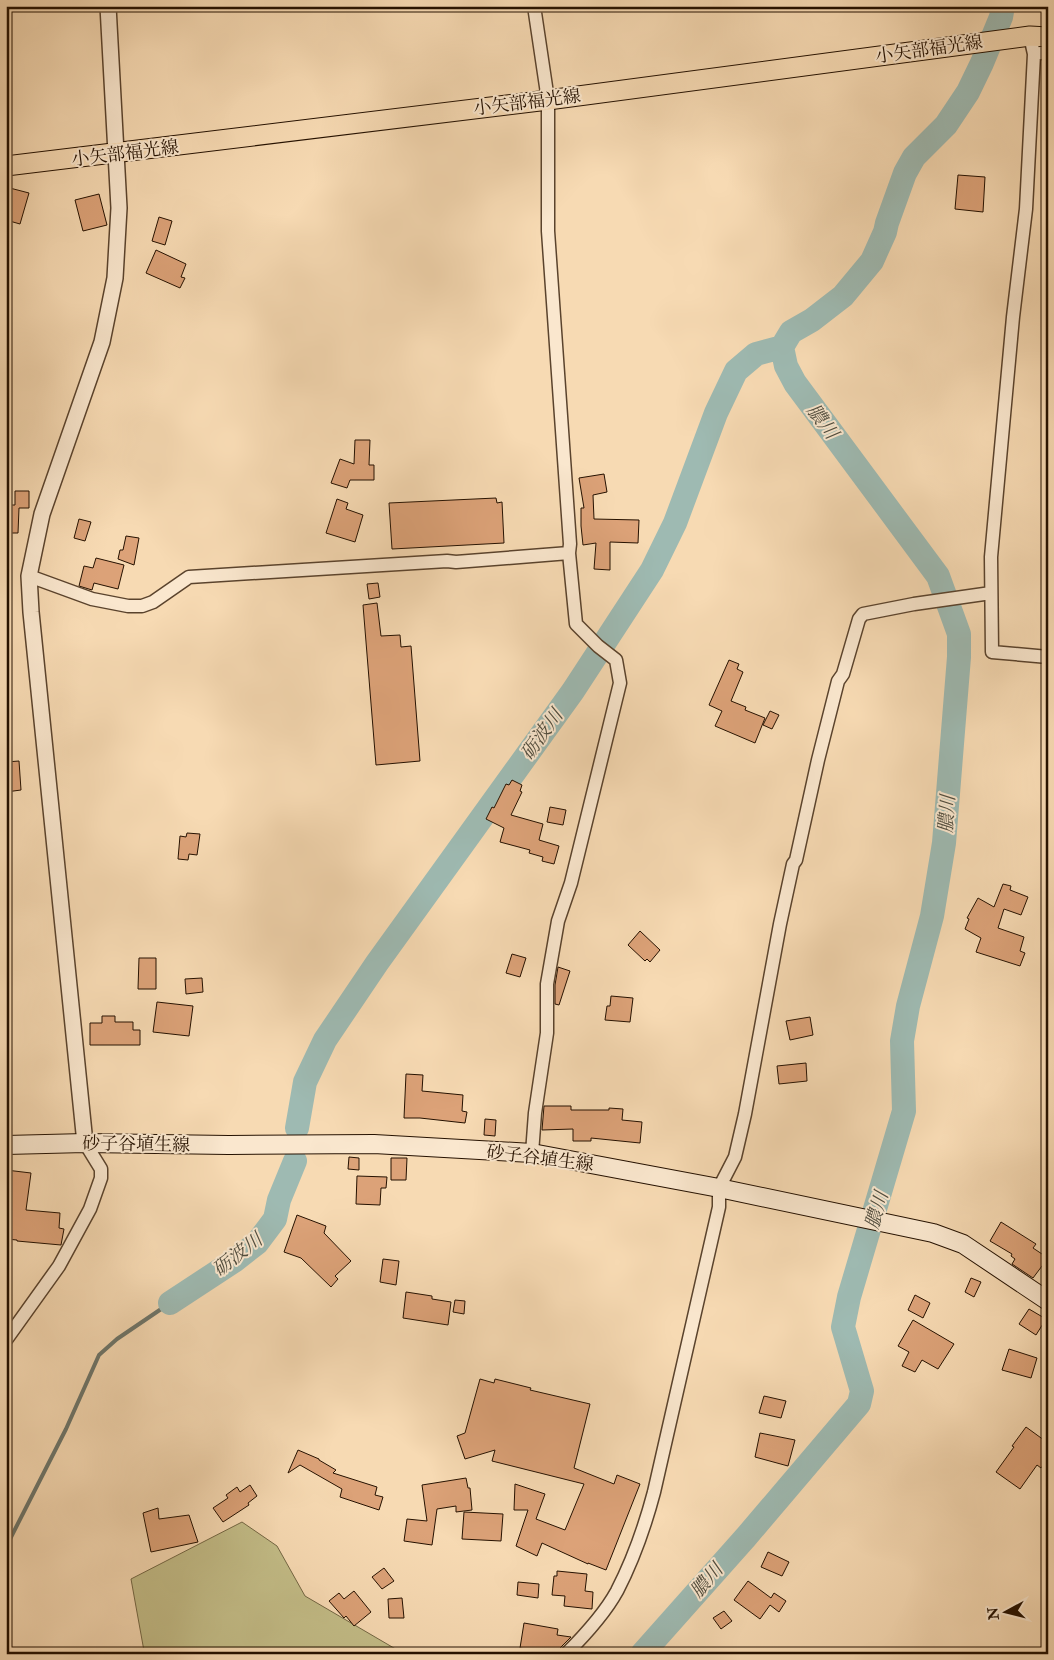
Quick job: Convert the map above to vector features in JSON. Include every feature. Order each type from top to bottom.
[{"type":"main road","name":"小矢部福光線","points":[[6,166],[1037,42]]},
{"type":"main road","name":"砂子谷埴生線","points":[[6,1145],[85,1143],[229,1145],[374,1144],[532,1153],[719,1188],[933,1233],[963,1244],[1048,1301]]},
{"type":"street","points":[[6,1340],[59,1266],[90,1209],[101,1178],[101,1169],[85,1143],[29,576],[42,514],[102,342],[115,278],[119,208],[108,6]]},
{"type":"street","points":[[532,1153],[535,1113],[547,1033],[547,984],[558,921],[571,883],[620,684],[616,660],[598,646],[576,624],[569,553],[570,544],[548,231],[548,100],[534,6]]},
{"type":"street","points":[[1037,42],[1048,52]]},
{"type":"street","points":[[1037,42],[1026,209],[1013,317],[989,594],[992,652],[1048,657]]},
{"type":"street","points":[[29,576],[92,599],[128,606],[142,606],[153,602],[189,577],[447,561],[456,562],[569,553]]},
{"type":"street","points":[[566,1654],[586,1633],[617,1592],[644,1528],[654,1492],[718,1207],[719,1188],[735,1157],[745,1114],[793,864],[796,860],[838,681],[843,674],[858,619],[863,614],[914,604],[989,594]]},
{"type":"shaded area","points":[[242,1522],[277,1546],[305,1596],[399,1651],[400,1654],[142,1654],[144,1651],[131,1579]]},
{"type":"building","points":[[958,175],[985,177],[983,212],[955,209]]},
{"type":"building","points":[[6,187],[29,193],[20,224],[6,220]]},
{"type":"building","points":[[99,194],[107,225],[83,231],[75,200]]},
{"type":"building","points":[[159,217],[172,221],[165,245],[152,241]]},
{"type":"building","points":[[156,250],[186,264],[181,277],[185,278],[180,288],[146,273]]},
{"type":"building","points":[[355,440],[370,440],[369,465],[374,465],[374,480],[350,480],[347,488],[331,483],[340,459],[354,464]]},
{"type":"building","points":[[604,474],[607,492],[593,495],[594,519],[639,520],[638,543],[610,542],[610,570],[594,569],[596,543],[583,545],[581,526],[581,508],[584,508],[579,478]]},
{"type":"building","points":[[15,491],[29,491],[29,508],[19,508],[18,533],[6,533],[6,505],[15,505]]},
{"type":"building","points":[[496,498],[497,503],[502,502],[504,543],[392,549],[389,503]]},
{"type":"building","points":[[337,499],[348,503],[346,509],[363,515],[355,542],[326,533]]},
{"type":"building","points":[[79,519],[91,522],[85,541],[74,538]]},
{"type":"building","points":[[126,536],[139,538],[134,565],[118,559],[120,550],[123,550]]},
{"type":"building","points":[[96,558],[124,565],[118,589],[94,583],[92,590],[79,586],[84,566],[93,568]]},
{"type":"building","points":[[378,583],[380,597],[369,599],[367,584]]},
{"type":"building","points":[[377,603],[381,636],[400,635],[401,647],[411,646],[420,761],[376,765],[363,605]]},
{"type":"building","points":[[729,660],[739,664],[737,669],[743,672],[731,701],[746,707],[745,710],[765,718],[755,743],[715,726],[722,711],[709,705]]},
{"type":"building","points":[[770,711],[779,715],[772,729],[763,725]]},
{"type":"building","points":[[19,761],[21,790],[6,792],[6,762]]},
{"type":"building","points":[[512,780],[522,785],[520,791],[522,792],[511,815],[543,824],[539,840],[559,846],[554,864],[542,861],[543,857],[529,853],[530,850],[500,842],[504,828],[486,819],[506,784],[509,785]]},
{"type":"building","points":[[550,807],[566,810],[563,825],[547,822]]},
{"type":"building","points":[[187,833],[200,834],[197,855],[189,854],[188,860],[178,859],[180,836],[186,837]]},
{"type":"building","points":[[1003,884],[1011,886],[1010,890],[1028,897],[1021,915],[1004,909],[998,928],[1024,937],[1020,951],[1025,953],[1020,966],[976,952],[981,938],[965,929],[969,919],[967,918],[978,898],[994,907]]},
{"type":"building","points":[[640,931],[660,950],[650,962],[647,959],[645,961],[628,945]]},
{"type":"building","points":[[512,954],[526,958],[520,977],[506,973]]},
{"type":"building","points":[[139,958],[156,958],[156,989],[138,989]]},
{"type":"building","points":[[558,967],[570,971],[559,1005],[555,1004],[555,985]]},
{"type":"building","points":[[202,978],[203,992],[186,994],[185,979]]},
{"type":"building","points":[[611,996],[633,998],[630,1022],[605,1020]]},
{"type":"building","points":[[157,1002],[193,1006],[189,1036],[153,1032]]},
{"type":"building","points":[[102,1016],[115,1016],[115,1022],[133,1022],[133,1030],[140,1030],[140,1045],[90,1045],[90,1023],[102,1023]]},
{"type":"building","points":[[810,1017],[813,1035],[790,1040],[786,1021]]},
{"type":"building","points":[[806,1063],[807,1081],[779,1084],[777,1066]]},
{"type":"building","points":[[406,1074],[423,1075],[422,1091],[463,1095],[462,1111],[467,1112],[465,1123],[404,1118]]},
{"type":"building","points":[[544,1106],[571,1106],[571,1110],[623,1109],[622,1120],[642,1122],[640,1143],[591,1138],[591,1141],[573,1141],[573,1129],[542,1130]]},
{"type":"building","points":[[485,1119],[496,1120],[495,1136],[484,1135]]},
{"type":"building","points":[[349,1157],[359,1158],[359,1170],[348,1169]]},
{"type":"building","points":[[391,1158],[407,1158],[406,1180],[391,1180]]},
{"type":"building","points":[[6,1170],[31,1173],[26,1210],[60,1213],[59,1228],[64,1229],[61,1245],[6,1239]]},
{"type":"building","points":[[357,1176],[387,1177],[386,1188],[381,1188],[380,1205],[356,1204]]},
{"type":"building","points":[[297,1215],[326,1226],[324,1233],[351,1261],[335,1276],[338,1279],[331,1287],[301,1258],[284,1252]]},
{"type":"building","points":[[1001,1222],[1036,1244],[1033,1248],[1048,1258],[1033,1278],[1012,1264],[1015,1259],[1011,1256],[1012,1254],[990,1241]]},
{"type":"building","points":[[383,1259],[399,1261],[396,1285],[380,1282]]},
{"type":"building","points":[[971,1278],[981,1282],[974,1297],[965,1292]]},
{"type":"building","points":[[406,1292],[432,1296],[432,1299],[451,1302],[448,1325],[403,1318]]},
{"type":"building","points":[[915,1295],[930,1303],[923,1318],[908,1310]]},
{"type":"building","points":[[455,1300],[465,1301],[464,1314],[453,1312]]},
{"type":"building","points":[[1029,1309],[1046,1319],[1036,1335],[1019,1324]]},
{"type":"building","points":[[913,1320],[954,1344],[938,1369],[922,1360],[915,1372],[902,1366],[909,1352],[898,1346]]},
{"type":"building","points":[[1009,1349],[1037,1358],[1031,1378],[1002,1370]]},
{"type":"building","points":[[480,1379],[494,1383],[495,1379],[531,1388],[530,1390],[590,1404],[574,1468],[614,1484],[617,1475],[640,1484],[606,1570],[542,1543],[537,1556],[516,1546],[528,1510],[514,1510],[515,1484],[545,1494],[536,1519],[565,1530],[584,1484],[492,1461],[495,1450],[465,1459],[457,1436],[465,1433]]},
{"type":"building","points":[[764,1396],[786,1401],[781,1418],[759,1413]]},
{"type":"building","points":[[1026,1427],[1048,1443],[1048,1459],[1041,1468],[1037,1465],[1020,1489],[996,1472]]},
{"type":"building","points":[[760,1433],[795,1440],[788,1466],[755,1457]]},
{"type":"building","points":[[298,1450],[319,1459],[336,1470],[333,1473],[377,1487],[375,1495],[383,1497],[379,1510],[340,1497],[342,1489],[300,1465],[288,1473]]},
{"type":"building","points":[[466,1478],[468,1488],[470,1488],[472,1510],[456,1512],[456,1506],[437,1509],[432,1545],[404,1541],[407,1519],[427,1521],[422,1485]]},
{"type":"building","points":[[250,1485],[257,1496],[248,1503],[249,1505],[223,1522],[213,1508],[228,1498],[226,1495],[237,1487],[240,1492]]},
{"type":"building","points":[[158,1508],[159,1519],[189,1515],[198,1542],[151,1552],[143,1513]]},
{"type":"building","points":[[464,1512],[503,1514],[501,1541],[462,1539]]},
{"type":"building","points":[[768,1552],[789,1562],[782,1576],[761,1567]]},
{"type":"building","points":[[384,1568],[394,1581],[382,1589],[372,1577]]},
{"type":"building","points":[[557,1571],[587,1574],[585,1591],[593,1592],[592,1609],[564,1606],[565,1596],[552,1595],[554,1576],[557,1576]]},
{"type":"building","points":[[748,1581],[771,1598],[774,1593],[786,1601],[779,1612],[770,1605],[760,1619],[734,1600]]},
{"type":"building","points":[[518,1582],[539,1584],[538,1598],[517,1595]]},
{"type":"building","points":[[354,1591],[371,1612],[354,1626],[329,1601],[339,1593],[344,1599]]},
{"type":"building","points":[[402,1598],[404,1618],[389,1618],[388,1599]]},
{"type":"building","points":[[724,1611],[732,1621],[721,1629],[713,1618]]},
{"type":"building","points":[[524,1623],[558,1629],[557,1635],[571,1637],[560,1648],[558,1654],[520,1648]]},
{"type":"waterway","name":"膿川","points":[[642,1654],[746,1537],[859,1404],[862,1391],[843,1327],[849,1297],[904,1111],[902,1041],[908,1006],[932,916],[944,843],[959,657],[959,634],[938,576],[795,383],[786,366],[782,347],[791,332],[812,320],[843,296],[872,261],[885,232],[905,173],[914,157],[946,125],[968,92],[1001,17],[1003,6]]},
{"type":"waterway","name":"砺波川","points":[[297,1128],[305,1082],[325,1040],[377,963],[573,691],[652,570],[675,523],[716,413],[736,371],[756,354],[782,347]]},
{"type":"waterway","name":"砺波川","points":[[170,1303],[234,1261],[257,1243],[275,1219],[279,1200],[295,1161]]},
{"type":"waterway","points":[[6,1547],[66,1429],[99,1355],[117,1339],[170,1303]]}]
